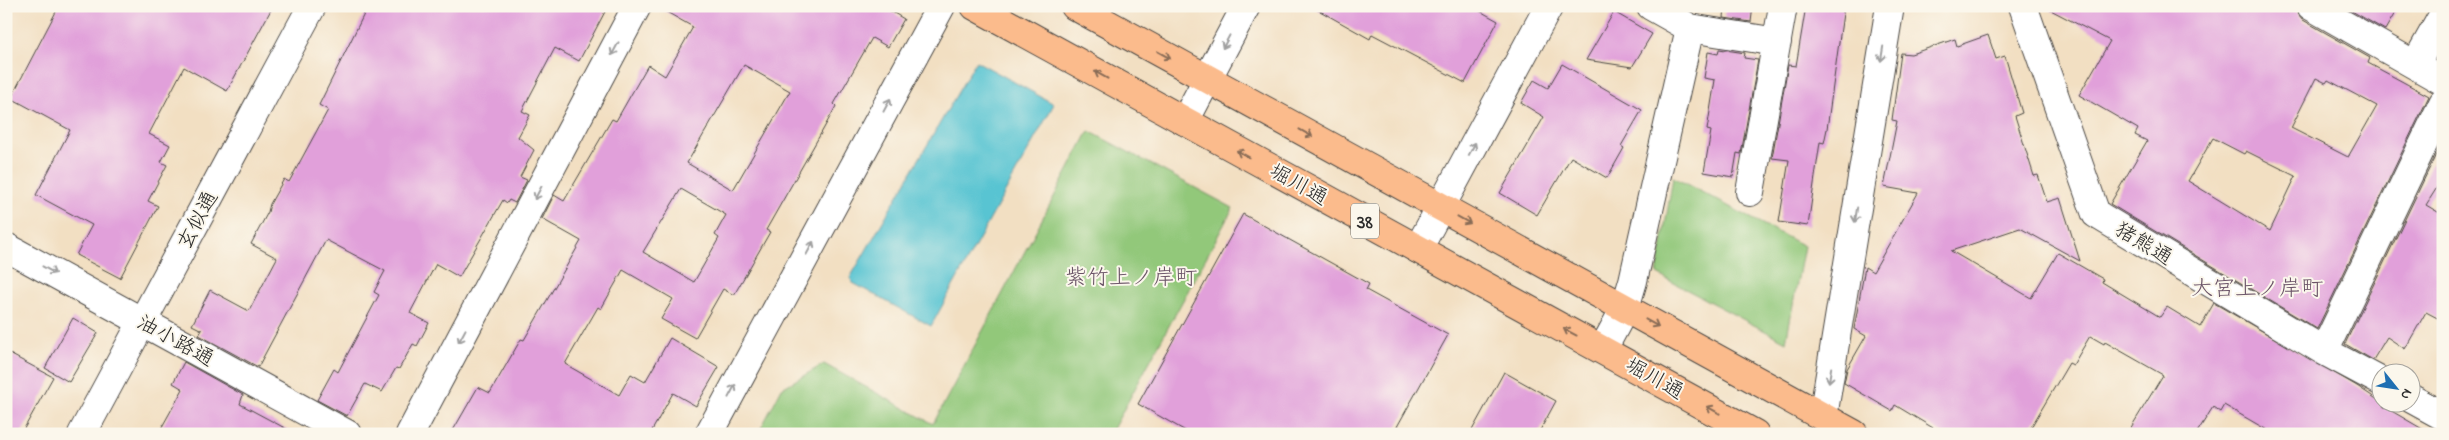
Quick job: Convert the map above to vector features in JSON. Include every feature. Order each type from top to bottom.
[{"type":"main road","name":"堀川通","points":[[976,6],[1755,434]]},
{"type":"main road","name":"38","points":[[1075,6],[1854,434]]},
{"type":"street","name":"玄似通","points":[[82,434],[312,6]]},
{"type":"street","points":[[410,434],[638,6]]},
{"type":"street","points":[[709,434],[941,6]]},
{"type":"street","points":[[1185,121],[1246,6]]},
{"type":"street","points":[[1418,250],[1549,6]]},
{"type":"street","points":[[1652,6],[1690,28],[1776,42]]},
{"type":"street","points":[[1750,192],[1783,6]]},
{"type":"street","points":[[1823,416],[1890,6]]},
{"type":"street","points":[[2311,6],[2443,81]]},
{"type":"street","name":"猪熊通","points":[[2026,9],[2096,214],[2324,351],[2372,377]]},
{"type":"street","points":[[2415,65],[2443,15]]},
{"type":"street","points":[[1603,349],[1625,308],[1690,28]]},
{"type":"street","points":[[2324,351],[2443,103]]},
{"type":"street","name":"油小路通","points":[[6,246],[347,434]]},
{"type":"street","points":[[2422,404],[2443,416]]},
{"type":"green space","points":[[1089,131],[1233,208],[1112,431],[1116,434],[758,434],[782,388],[824,364],[933,424]]},
{"type":"green space","points":[[1673,177],[1804,246],[1786,342],[1657,274]]},
{"type":"water","points":[[976,61],[1054,104],[931,326],[853,283],[850,278]]},
{"type":"building","points":[[59,6],[273,6],[227,91],[184,67],[149,134],[170,145],[161,162],[167,165],[148,201],[158,206],[120,278],[76,255],[92,225],[36,195],[70,130],[11,98]]},
{"type":"building","points":[[368,6],[608,6],[579,61],[555,48],[522,111],[530,115],[518,137],[534,150],[520,177],[527,180],[515,203],[509,200],[507,203],[503,200],[459,277],[436,264],[410,313],[429,323],[417,346],[413,344],[399,369],[396,368],[382,392],[365,384],[347,416],[317,400],[334,369],[338,372],[379,295],[374,292],[385,271],[326,240],[258,367],[199,335],[202,330],[192,325],[210,290],[249,311],[277,258],[251,244],[284,179],[289,182],[328,110],[319,105]]},
{"type":"building","points":[[656,6],[882,6],[904,19],[888,47],[872,38],[766,230],[770,232],[734,295],[723,289],[695,338],[661,319],[673,299],[623,270],[601,309],[598,307],[565,364],[619,395],[631,374],[645,382],[670,338],[719,367],[696,406],[673,393],[650,434],[451,434],[478,387],[490,393],[521,339],[524,340],[581,241],[542,219],[554,195],[564,201],[612,119],[616,121],[648,65],[665,76],[693,27]],"holes":[[[744,65],[790,91],[733,190],[687,163]],[[681,189],[726,215],[715,235],[719,238],[694,282],[643,252]]]},
{"type":"building","points":[[1311,6],[1471,6],[1498,21],[1465,83],[1372,34],[1370,39]]},
{"type":"building","points":[[1725,6],[1753,6],[1751,22],[1724,18]]},
{"type":"building","points":[[1806,6],[1844,6],[1827,129],[1824,143],[1820,142],[1808,226],[1779,222],[1789,160],[1772,158],[1788,65],[1796,66]]},
{"type":"building","points":[[2043,6],[2295,6],[2303,20],[2370,58],[2368,63],[2429,96],[2317,329],[2110,204],[2147,141],[2135,135],[2138,129],[2079,95],[2110,41]],"holes":[[[2316,78],[2326,83],[2328,80],[2377,106],[2348,157],[2291,128]],[[2213,138],[2244,154],[2246,151],[2296,176],[2270,231],[2188,181]]]},
{"type":"building","points":[[2343,6],[2399,6],[2385,30]]},
{"type":"building","points":[[1614,12],[1652,34],[1632,67],[1586,60]]},
{"type":"building","points":[[1988,35],[1996,59],[2005,56],[2022,113],[2015,116],[2034,176],[2038,175],[2047,202],[2060,198],[2080,261],[2020,228],[1951,251],[2031,298],[2058,253],[2103,279],[2102,282],[2160,317],[2167,307],[2200,327],[2214,303],[2372,396],[2372,412],[2393,412],[2431,434],[2274,434],[2224,405],[2220,412],[2213,407],[2196,434],[2127,434],[2163,375],[2105,342],[2104,344],[2090,336],[2073,365],[2069,363],[2027,434],[1943,434],[1895,405],[1892,411],[1844,383],[1847,369],[1866,336],[1854,329],[1865,267],[1873,272],[1918,193],[1884,187],[1897,121],[1892,120],[1901,53],[1911,54],[1955,39],[1957,46]]},
{"type":"building","points":[[1719,49],[1745,53],[1744,58],[1758,60],[1741,154],[1737,153],[1733,177],[1704,172],[1711,131],[1707,130],[1715,80],[1704,78],[1708,52],[1718,54]]},
{"type":"building","points":[[1562,64],[1642,110],[1621,146],[1624,148],[1607,178],[1571,157],[1537,215],[1500,193],[1544,117],[1521,103],[1534,80],[1548,88]]},
{"type":"building","points":[[2443,140],[2443,178],[2426,205],[2443,215],[2443,321],[2426,312],[2405,349],[2387,337],[2373,360],[2345,344]]},
{"type":"building","points":[[1243,214],[1369,284],[1366,290],[1448,335],[1393,434],[1191,434],[1138,404]]},
{"type":"building","points":[[73,318],[98,333],[69,382],[45,368]]},
{"type":"building","points":[[6,352],[53,377],[21,434],[6,434]]},
{"type":"building","points":[[184,362],[243,395],[240,404],[296,434],[158,434],[183,389],[173,383]]},
{"type":"building","points":[[1504,372],[1556,401],[1538,434],[1470,434]]},
{"type":"district","name":"紫竹上ノ岸町","points":[[1131,276]]},
{"type":"district","name":"大宮上ノ岸町","points":[[2257,287]]}]
